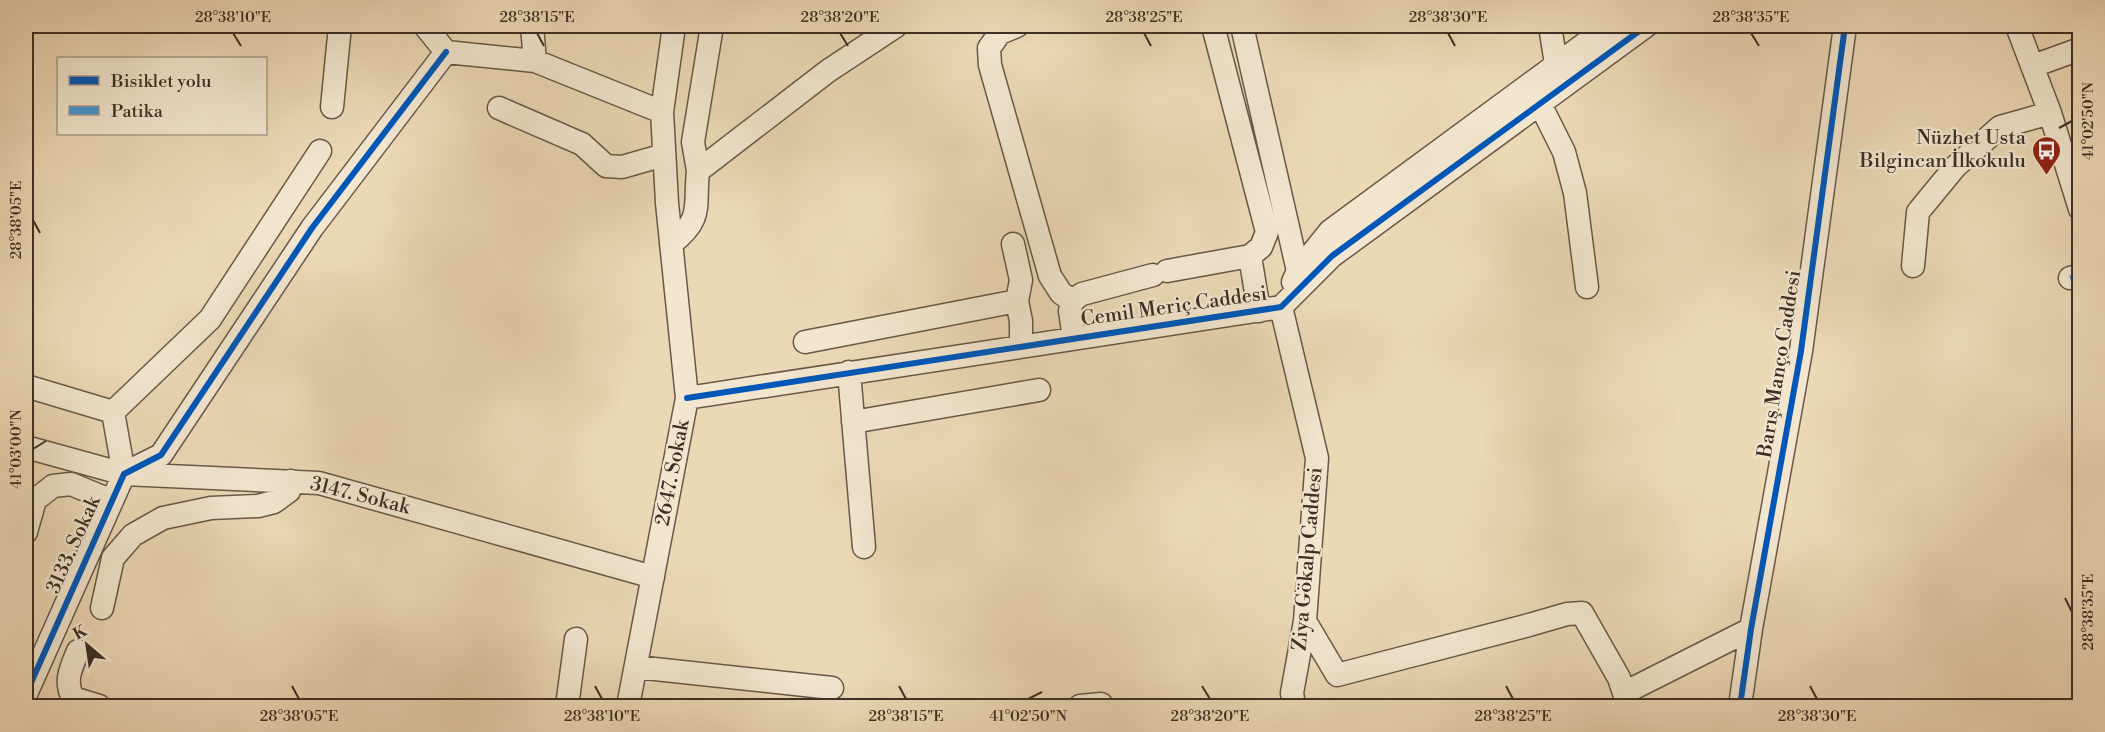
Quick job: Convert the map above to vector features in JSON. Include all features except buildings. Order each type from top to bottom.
[{"type":"street","points":[[332,107],[340,26]]},
{"type":"street","points":[[425,26],[446,52],[535,61],[662,112],[674,26]]},
{"type":"street","points":[[532,26],[535,61]]},
{"type":"street","points":[[671,244],[693,223],[697,204],[698,171],[693,142],[712,26]]},
{"type":"street","points":[[698,171],[828,71],[896,26]]},
{"type":"street","points":[[1017,26],[1000,33],[989,48],[990,64],[1050,276],[1061,292],[1072,301]]},
{"type":"street","points":[[1074,338],[1070,310],[1072,301],[1082,294],[1160,273],[1251,256],[1261,247],[1268,232],[1213,26]]},
{"type":"street","points":[[1242,26],[1298,271]]},
{"type":"street","points":[[1550,26],[1556,64]]},
{"type":"street","name":"Cemil Meriç Caddesi","points":[[1281,308],[1298,271],[1330,231],[1609,26]]},
{"type":"street","name":"Cemil Meriç Caddesi","points":[[687,398],[1281,308],[1332,256],[1646,26]]},
{"type":"street","name":"Barış Manço Caddesi","points":[[1740,706],[1751,629],[1801,351],[1845,26]]},
{"type":"street","points":[[2017,26],[2050,113],[2071,152],[2079,209]]},
{"type":"street","points":[[2033,66],[2079,48]]},
{"type":"street","points":[[113,412],[124,474],[161,455],[312,228],[446,52]]},
{"type":"street","points":[[1540,104],[1564,152],[1575,193],[1587,287]]},
{"type":"street","points":[[500,108],[582,144],[606,166],[622,167],[664,156]]},
{"type":"street","name":"2647. Sokak","points":[[628,706],[687,398],[667,202],[662,112]]},
{"type":"street","points":[[1913,266],[1918,212],[1955,167],[2000,127],[2050,113]]},
{"type":"street","points":[[113,412],[210,319],[320,151]]},
{"type":"street","points":[[1013,244],[1021,280],[1017,301],[1022,346]]},
{"type":"street","points":[[1251,256],[1259,311]]},
{"type":"street","points":[[804,342],[1017,301]]},
{"type":"street","name":"Ziya Gökalp Caddesi","points":[[1281,308],[1317,458],[1305,621],[1292,693],[1294,706]]},
{"type":"street","points":[[849,372],[864,547]]},
{"type":"street","points":[[26,386],[113,412]]},
{"type":"street","points":[[853,422],[1039,390]]},
{"type":"street","name":"3147. Sokak","points":[[26,447],[124,474],[319,483],[653,577]]},
{"type":"street","name":"3133. Sokak","points":[[26,694],[124,474]]},
{"type":"street","points":[[102,608],[113,558],[133,535],[163,518],[211,508],[258,506],[274,502],[289,491],[291,481]]},
{"type":"street","points":[[26,532],[35,500],[53,486],[71,484],[112,501]]},
{"type":"street","points":[[1305,621],[1337,675],[1566,614],[1582,613],[1624,693],[1751,629]]},
{"type":"street","points":[[567,706],[576,639]]},
{"type":"street","points":[[78,651],[68,677],[68,689],[73,698],[99,706]]},
{"type":"street","points":[[636,667],[832,688]]},
{"type":"street","points":[[1080,706],[1101,704],[1101,706]]},
{"type":"marked path","points":[[2070,278],[2080,275]]},
{"type":"cycle path","points":[[687,398],[1281,307],[1332,256],[1646,26]]},
{"type":"cycle path","points":[[1740,706],[1751,629],[1801,351],[1845,26]]},
{"type":"cycle path","points":[[26,694],[124,474],[161,455],[312,228],[446,52]]},
{"type":"place","name":"Nüzhet Usta Bilgincan İlkokulu","points":[[2047,176]]}]
